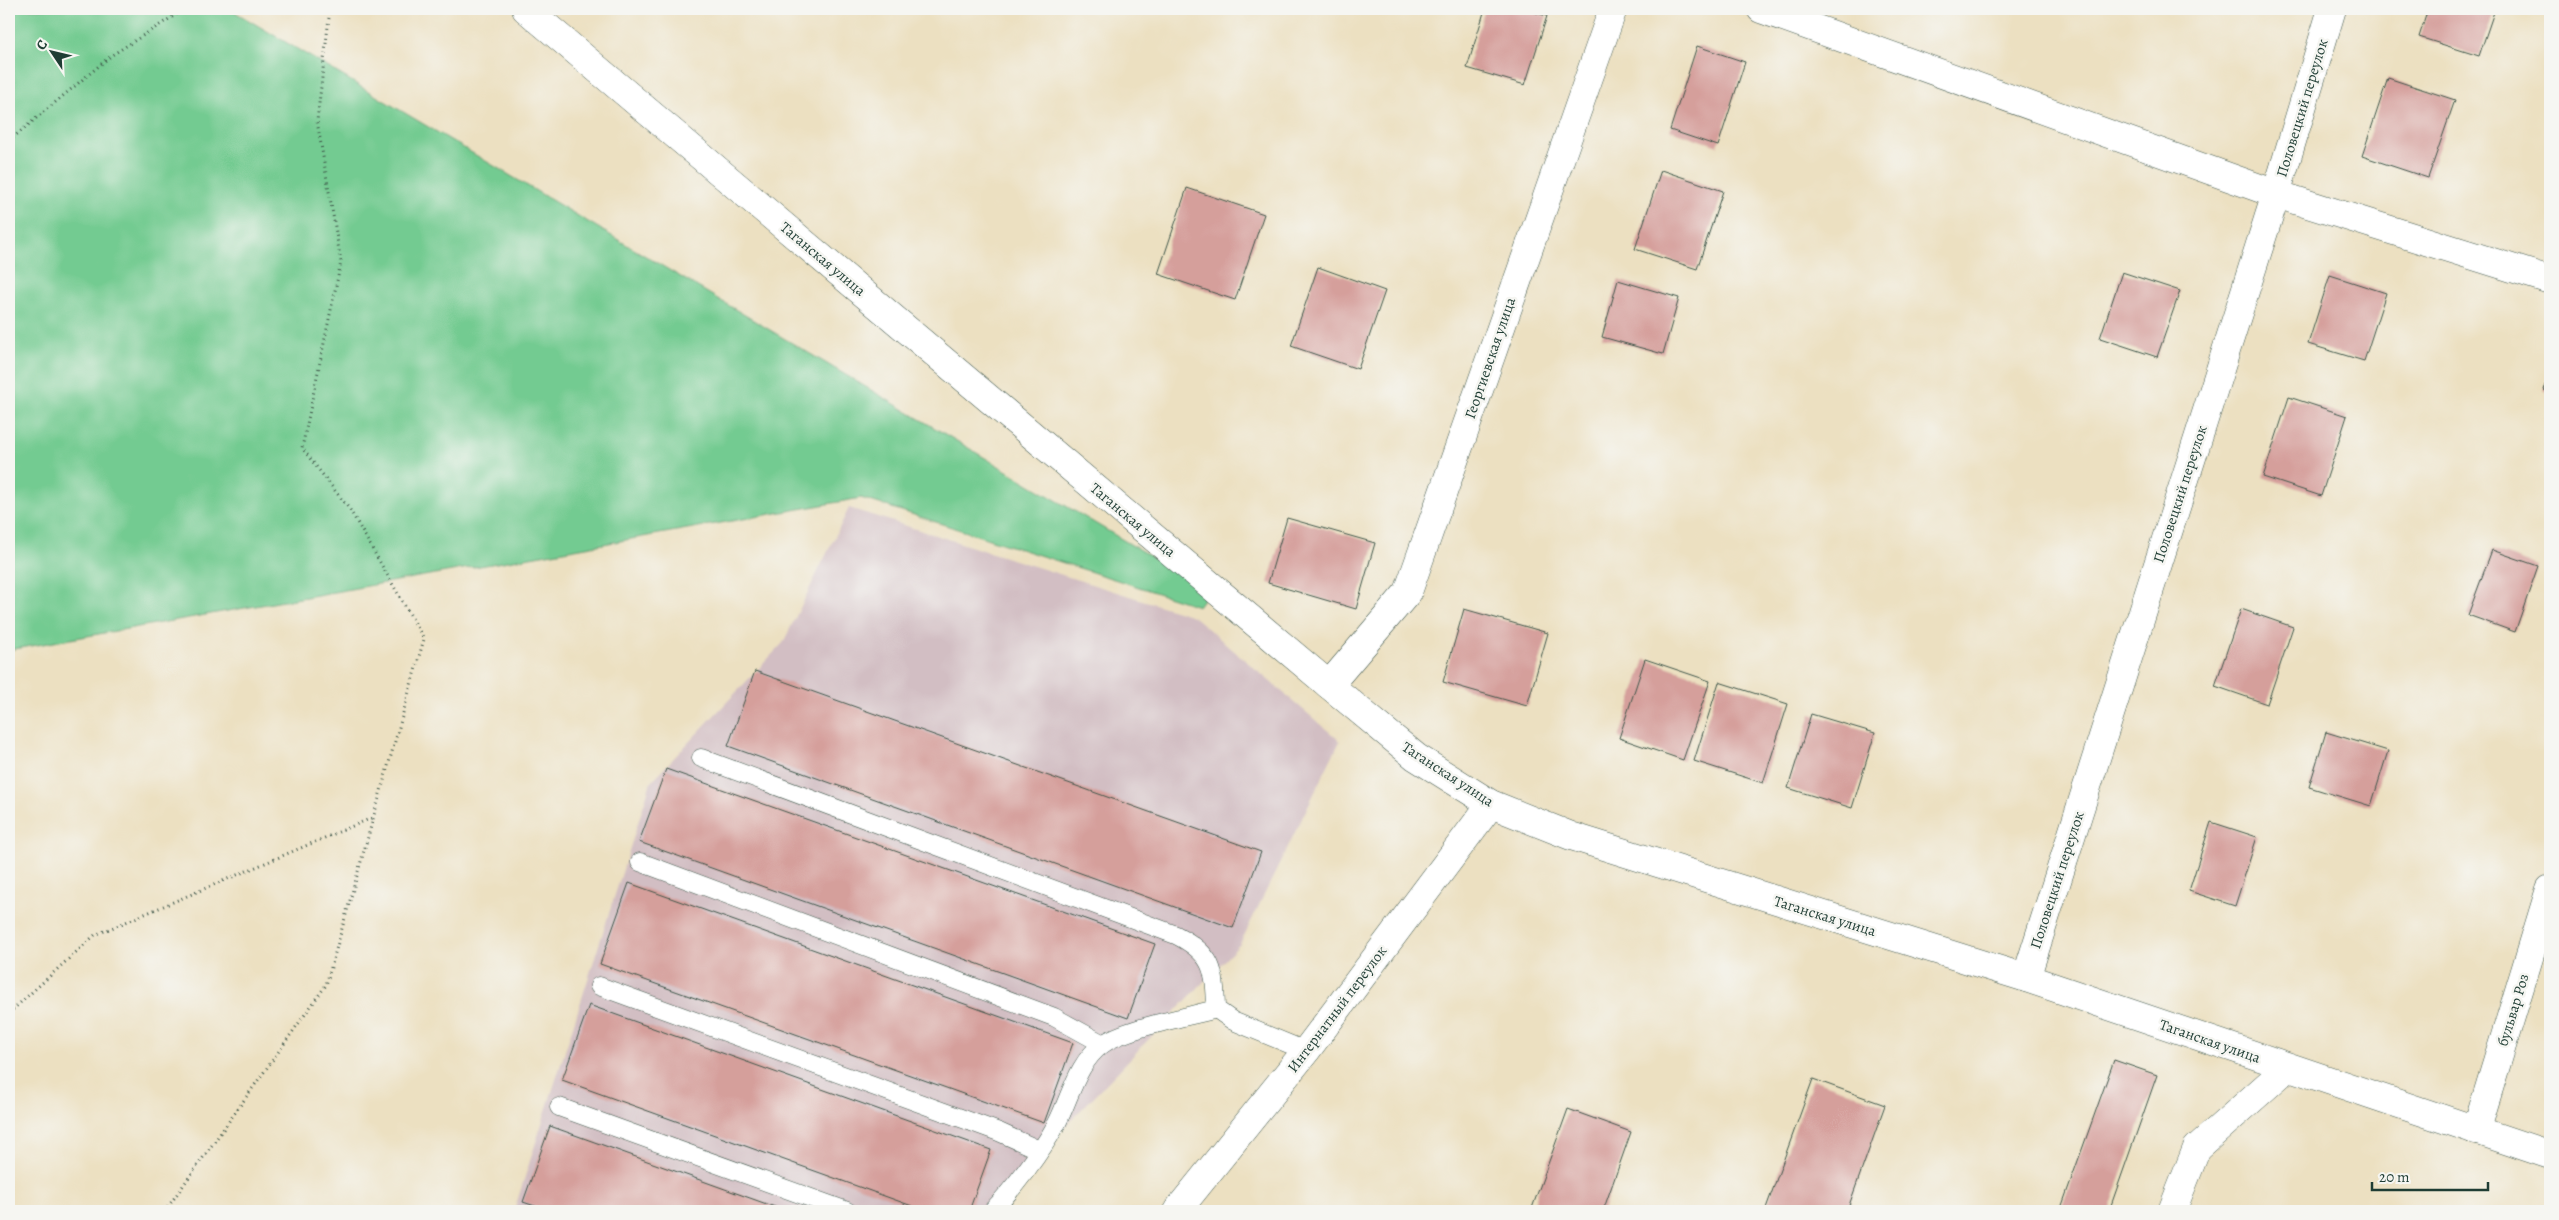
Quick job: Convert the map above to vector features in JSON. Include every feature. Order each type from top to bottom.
[{"type":"street","name":"Таганская улица","points":[[526,9],[1416,757],[1491,804],[1571,836],[2026,978],[2550,1156]]},
{"type":"street","name":"Георгиевская улица","points":[[1329,685],[1408,592],[1612,9]]},
{"type":"street","points":[[1761,9],[2276,194],[2550,280]]},
{"type":"street","name":"Половецкий переулок","points":[[2026,978],[2276,194],[2332,9]]},
{"type":"street","name":"Интернатный переулок","points":[[1177,1211],[1306,1051],[1491,804]]},
{"type":"street","name":"бульвар Роз","points":[[2476,1130],[2550,889]]},
{"type":"street","points":[[2172,1211],[2197,1148],[2288,1067]]},
{"type":"lane","points":[[700,758],[1176,935],[1196,945],[1208,959],[1216,987],[1216,1009]]},
{"type":"lane","points":[[640,862],[1054,1018],[1103,1044]]},
{"type":"lane","points":[[599,986],[999,1132],[1039,1150]]},
{"type":"lane","points":[[992,1211],[1006,1196],[1055,1126],[1084,1064],[1103,1044],[1124,1034],[1216,1009],[1234,1021],[1306,1051]]},
{"type":"lane","points":[[559,1107],[848,1211]]},
{"type":"path","points":[[9,142],[112,55],[185,9]]},
{"type":"path","points":[[165,1211],[326,985],[424,639],[350,510],[302,448],[341,262],[317,121],[330,9]]},
{"type":"path","points":[[9,1013],[95,935],[374,817]]},
{"type":"shaded area","points":[[849,508],[1193,616],[1340,741],[1240,944],[984,1211],[514,1211],[651,782],[783,643]]},
{"type":"green space","points":[[9,9],[230,9],[1209,591],[1198,606],[861,498],[9,650]]},
{"type":"building","points":[[1485,9],[1523,9],[1547,16],[1525,85],[1467,68]]},
{"type":"building","points":[[2428,9],[2495,9],[2479,56],[2419,37]]},
{"type":"building","points":[[1697,46],[1745,62],[1718,146],[1670,130]]},
{"type":"building","points":[[2388,78],[2455,100],[2428,178],[2362,156]]},
{"type":"building","points":[[1661,170],[1723,191],[1697,269],[1635,249]]},
{"type":"building","points":[[1187,188],[1264,214],[1235,300],[1158,274]]},
{"type":"building","points":[[1318,267],[1385,291],[1358,369],[1291,346]]},
{"type":"building","points":[[2122,272],[2180,291],[2157,357],[2100,338]]},
{"type":"building","points":[[2330,275],[2386,293],[2364,361],[2308,344]]},
{"type":"building","points":[[1618,280],[1679,298],[1663,354],[1602,337]]},
{"type":"building","points":[[2550,373],[2550,393],[2544,390]]},
{"type":"building","points":[[2289,397],[2347,416],[2321,496],[2263,477]]},
{"type":"building","points":[[1287,518],[1375,543],[1356,609],[1268,583]]},
{"type":"building","points":[[2492,550],[2538,566],[2515,632],[2468,615]]},
{"type":"building","points":[[1464,609],[1548,633],[1527,706],[1443,682]]},
{"type":"building","points":[[2241,609],[2293,627],[2267,704],[2215,686]]},
{"type":"building","points":[[1645,659],[1710,681],[1683,760],[1619,738]]},
{"type":"building","points":[[755,671],[1261,852],[1233,928],[728,746]]},
{"type":"building","points":[[1719,682],[1788,704],[1763,783],[1694,761]]},
{"type":"building","points":[[1811,714],[1875,733],[1852,808],[1788,788]]},
{"type":"building","points":[[2326,732],[2388,751],[2371,806],[2309,787]]},
{"type":"building","points":[[666,769],[1155,944],[1128,1018],[639,842]]},
{"type":"building","points":[[2211,822],[2257,837],[2235,906],[2189,891]]},
{"type":"building","points":[[629,883],[1073,1043],[1044,1123],[600,964]]},
{"type":"building","points":[[589,1005],[991,1150],[969,1211],[926,1211],[562,1080]]},
{"type":"building","points":[[2114,1060],[2157,1075],[2109,1211],[2060,1211]]},
{"type":"building","points":[[1813,1079],[1885,1105],[1847,1211],[1765,1211]]},
{"type":"building","points":[[1568,1109],[1631,1132],[1603,1211],[1531,1211]]},
{"type":"building","points":[[550,1126],[786,1211],[550,1211],[523,1202]]}]
